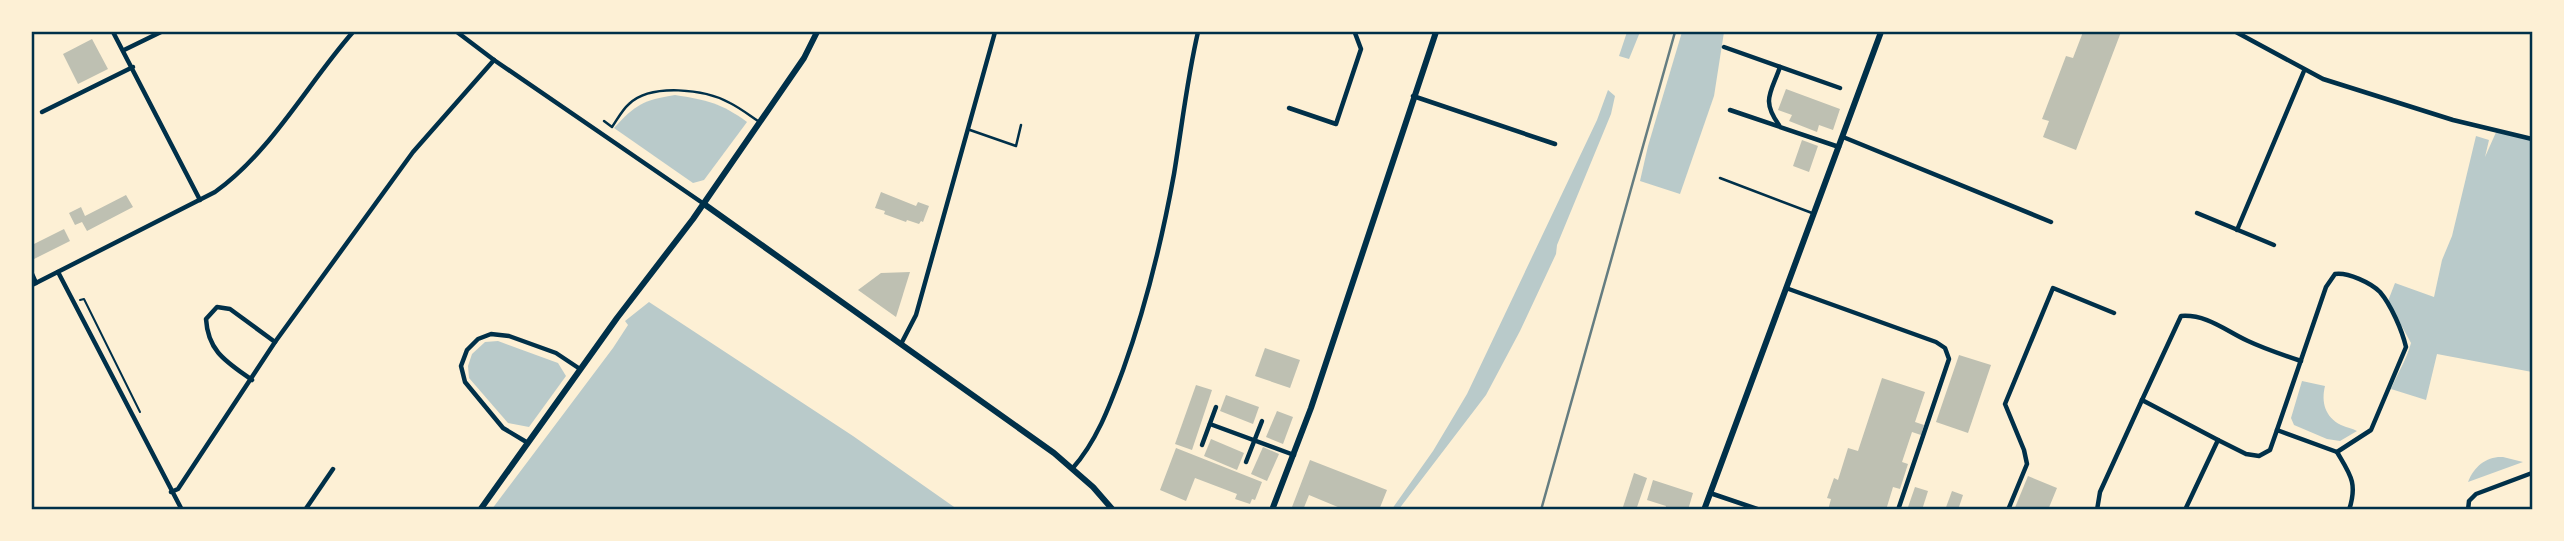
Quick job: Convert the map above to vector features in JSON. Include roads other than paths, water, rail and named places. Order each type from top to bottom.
[{"type":"street","points":[[113,32],[200,200]]},
{"type":"street","points":[[124,50],[161,32]]},
{"type":"street","points":[[32,274],[34,284],[215,192],[246,167],[353,32]]},
{"type":"street","points":[[457,32],[704,204],[1072,469],[1113,509]]},
{"type":"street","points":[[480,509],[580,369],[704,204],[804,58],[817,32]]},
{"type":"street","points":[[901,345],[916,315],[995,32]]},
{"type":"street","points":[[1072,469],[1094,439],[1114,395],[1139,325],[1174,174],[1188,74],[1198,32]]},
{"type":"street","points":[[1289,108],[1336,124],[1361,49],[1355,33],[1357,32]]},
{"type":"street","points":[[1272,509],[1294,455],[1436,32]]},
{"type":"street","points":[[1704,509],[1881,32]]},
{"type":"street","points":[[2236,32],[2323,79],[2443,117],[2532,139]]},
{"type":"street","points":[[1724,47],[1840,88]]},
{"type":"street","points":[[171,492],[177,489],[275,342],[413,152],[494,60]]},
{"type":"street","points":[[42,112],[133,67]]},
{"type":"street","points":[[1779,125],[1767,103],[1780,67]]},
{"type":"street","points":[[2237,230],[2304,71]]},
{"type":"street","points":[[1413,96],[1555,144]]},
{"type":"street","points":[[1730,110],[1839,147]]},
{"type":"street","points":[[1843,137],[2051,222]]},
{"type":"street","points":[[2197,213],[2274,245]]},
{"type":"street","points":[[58,272],[182,509]]},
{"type":"street","points":[[2141,400],[2246,454],[2259,456],[2270,450],[2323,295],[2335,275],[2349,275],[2379,291],[2406,347],[2371,430],[2337,452]]},
{"type":"street","points":[[2008,509],[2027,464],[2005,404],[2053,288],[2114,313]]},
{"type":"street","points":[[1786,289],[1936,342],[1945,348],[1949,359],[1898,509]]},
{"type":"street","points":[[251,380],[218,355],[207,332],[206,319],[217,307],[230,309],[275,342]]},
{"type":"street","points":[[2097,509],[2100,492],[2181,316],[2193,315],[2205,319],[2248,341],[2301,361]]},
{"type":"street","points":[[528,443],[503,428],[465,382],[461,366],[467,350],[478,339],[491,334],[509,335],[556,353],[580,369]]},
{"type":"street","points":[[1202,445],[1216,407]]},
{"type":"street","points":[[1247,462],[1262,421]]},
{"type":"street","points":[[1210,424],[1294,455]]},
{"type":"street","points":[[2277,430],[2337,452],[2354,487],[2349,509]]},
{"type":"street","points":[[2185,509],[2218,440]]},
{"type":"street","points":[[305,509],[333,469]]},
{"type":"street","points":[[2468,509],[2469,501],[2476,494],[2532,473]]},
{"type":"street","points":[[1710,493],[1760,509]]},
{"type":"lane","points":[[604,121],[612,127],[629,104],[644,95],[671,90],[706,94],[729,102],[761,123]]},
{"type":"lane","points":[[968,130],[1016,146],[1021,125]]},
{"type":"lane","points":[[1720,178],[1814,214]]},
{"type":"railway","points":[[1541,510],[1675,32]]}]
